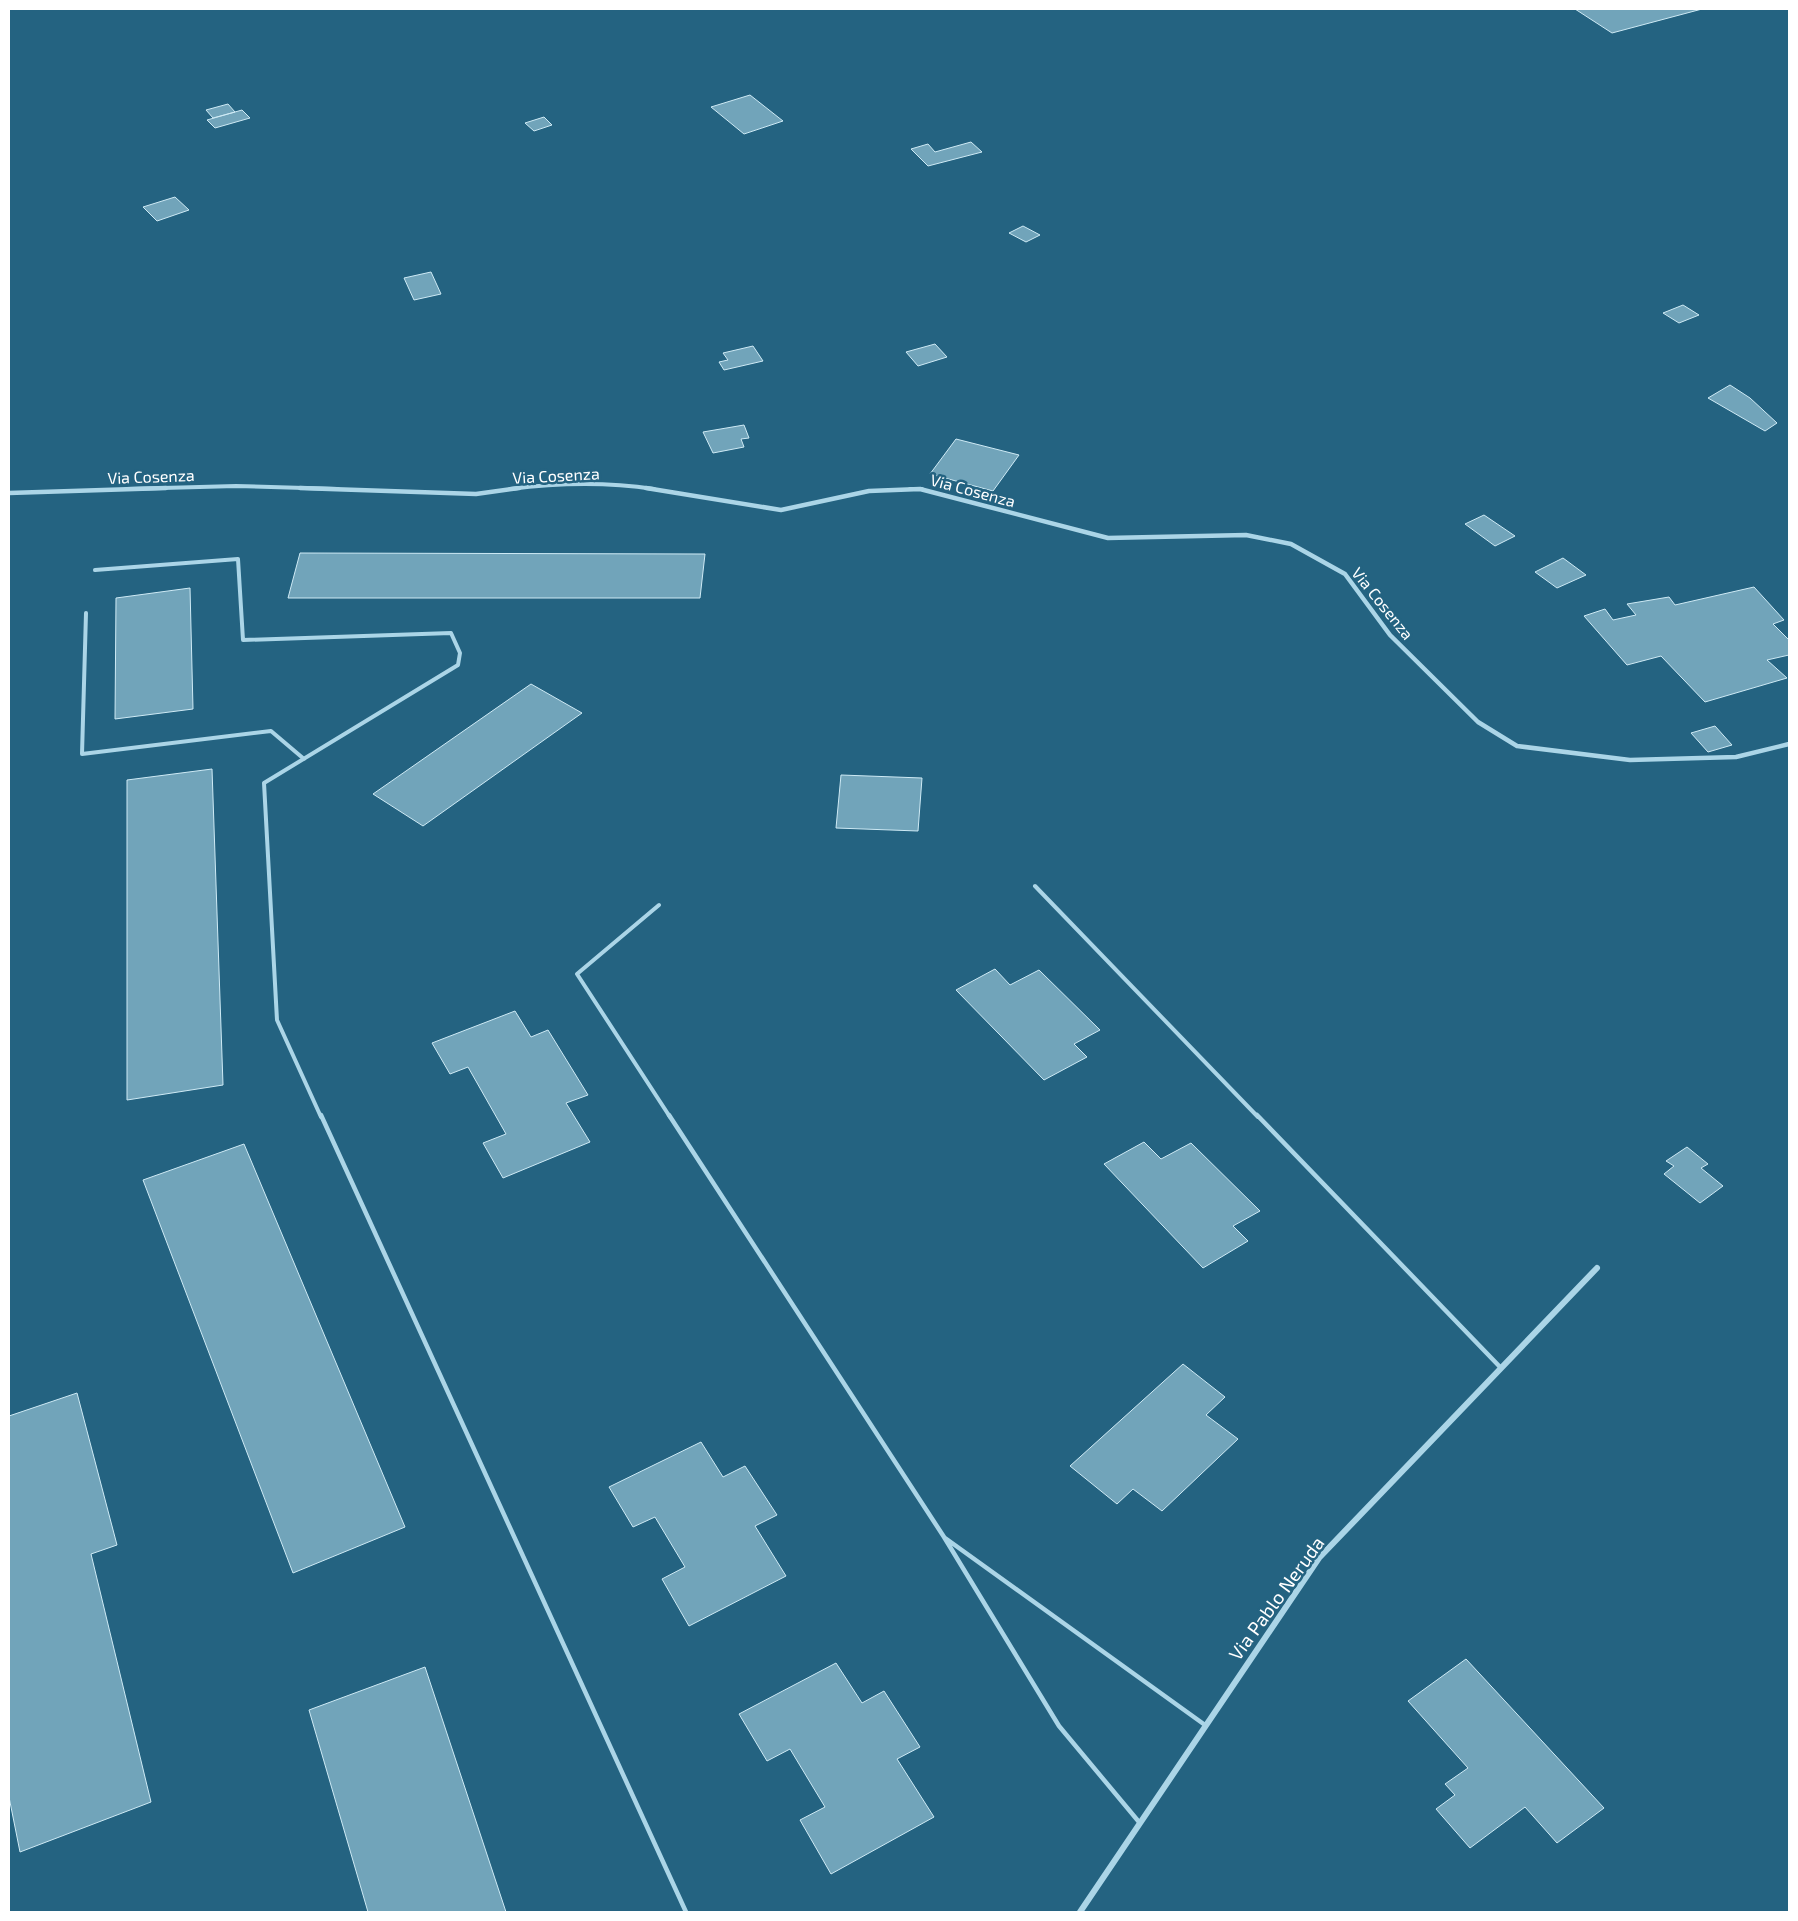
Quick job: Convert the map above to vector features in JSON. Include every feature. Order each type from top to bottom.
[{"type":"street","name":"Via Cosenza","points":[[9,493],[236,486],[476,494],[542,486],[628,485],[782,510],[870,492],[920,489],[1108,538],[1246,535],[1291,544],[1345,574],[1390,635],[1478,722],[1517,746],[1630,760],[1736,757],[1789,744]]},
{"type":"street","name":"Via Pablo Neruda","points":[[1080,1912],[1318,1558],[1597,1268]]},
{"type":"lane","points":[[95,570],[238,559],[243,640],[451,633],[460,653],[458,664],[264,783],[277,1020],[686,1912]]},
{"type":"lane","points":[[86,613],[82,754],[271,731],[304,759]]},
{"type":"lane","points":[[1035,886],[1500,1368]]},
{"type":"lane","points":[[659,905],[577,974],[944,1537],[1059,1726],[1139,1822]]},
{"type":"lane","points":[[944,1537],[1205,1725]]},
{"type":"building","points":[[1575,9],[1702,9],[1612,33]]},
{"type":"building","points":[[750,95],[783,121],[744,134],[711,107]]},
{"type":"building","points":[[228,104],[235,112],[213,118],[206,110]]},
{"type":"building","points":[[242,110],[250,118],[215,128],[207,120]]},
{"type":"building","points":[[544,117],[552,125],[534,131],[525,123]]},
{"type":"building","points":[[971,142],[982,152],[928,166],[911,149],[928,144],[935,152]]},
{"type":"building","points":[[175,197],[189,210],[157,221],[143,207]]},
{"type":"building","points":[[1023,226],[1040,235],[1026,242],[1009,233]]},
{"type":"building","points":[[431,272],[441,294],[414,300],[404,278]]},
{"type":"building","points":[[1683,305],[1699,315],[1679,323],[1663,313]]},
{"type":"building","points":[[935,344],[947,357],[918,366],[906,352]]},
{"type":"building","points":[[753,346],[763,361],[724,370],[719,362],[728,360],[723,353]]},
{"type":"building","points":[[1730,385],[1750,398],[1777,423],[1765,431],[1708,398]]},
{"type":"building","points":[[744,425],[749,438],[741,439],[744,447],[713,453],[703,432]]},
{"type":"building","points":[[956,439],[1019,455],[993,491],[930,474]]},
{"type":"building","points":[[1484,515],[1515,536],[1495,546],[1465,524]]},
{"type":"building","points":[[300,553],[705,554],[700,598],[288,598]]},
{"type":"building","points":[[1563,558],[1586,575],[1557,588],[1535,572]]},
{"type":"building","points":[[1754,587],[1784,620],[1773,624],[1789,640],[1789,655],[1767,660],[1787,678],[1705,702],[1661,656],[1627,665],[1584,616],[1605,609],[1613,620],[1636,615],[1627,604],[1669,597],[1675,605]]},
{"type":"building","points":[[190,588],[193,709],[115,719],[116,598]]},
{"type":"building","points":[[531,684],[582,713],[423,826],[373,794]]},
{"type":"building","points":[[1715,726],[1732,745],[1708,752],[1691,733]]},
{"type":"building","points":[[212,769],[223,1085],[127,1100],[127,780]]},
{"type":"building","points":[[841,775],[922,778],[918,831],[836,828]]},
{"type":"building","points":[[995,969],[1010,985],[1039,970],[1100,1030],[1074,1044],[1087,1057],[1044,1080],[956,990]]},
{"type":"building","points":[[515,1011],[531,1037],[548,1030],[588,1095],[566,1103],[590,1142],[503,1178],[483,1143],[506,1134],[468,1067],[450,1074],[432,1043]]},
{"type":"building","points":[[1144,1142],[1161,1159],[1191,1143],[1260,1211],[1233,1226],[1248,1241],[1203,1268],[1104,1164]]},
{"type":"building","points":[[244,1144],[405,1527],[293,1573],[143,1180]]},
{"type":"building","points":[[1687,1147],[1708,1164],[1701,1168],[1723,1186],[1700,1203],[1664,1174],[1674,1166],[1666,1161]]},
{"type":"building","points":[[1183,1364],[1225,1397],[1206,1415],[1238,1439],[1162,1511],[1133,1489],[1117,1504],[1070,1466]]},
{"type":"building","points":[[77,1393],[117,1545],[91,1554],[151,1802],[20,1852],[9,1797],[9,1416]]},
{"type":"building","points":[[701,1442],[723,1477],[745,1466],[777,1515],[755,1526],[786,1576],[689,1626],[662,1579],[685,1567],[655,1517],[633,1527],[609,1487]]},
{"type":"building","points":[[1466,1659],[1604,1808],[1557,1843],[1525,1807],[1470,1848],[1436,1809],[1455,1795],[1445,1784],[1468,1768],[1408,1701]]},
{"type":"building","points":[[836,1663],[862,1703],[884,1691],[920,1747],[897,1759],[934,1817],[831,1874],[800,1820],[825,1807],[790,1749],[767,1761],[739,1714]]},
{"type":"building","points":[[425,1667],[506,1912],[368,1912],[309,1710]]}]
